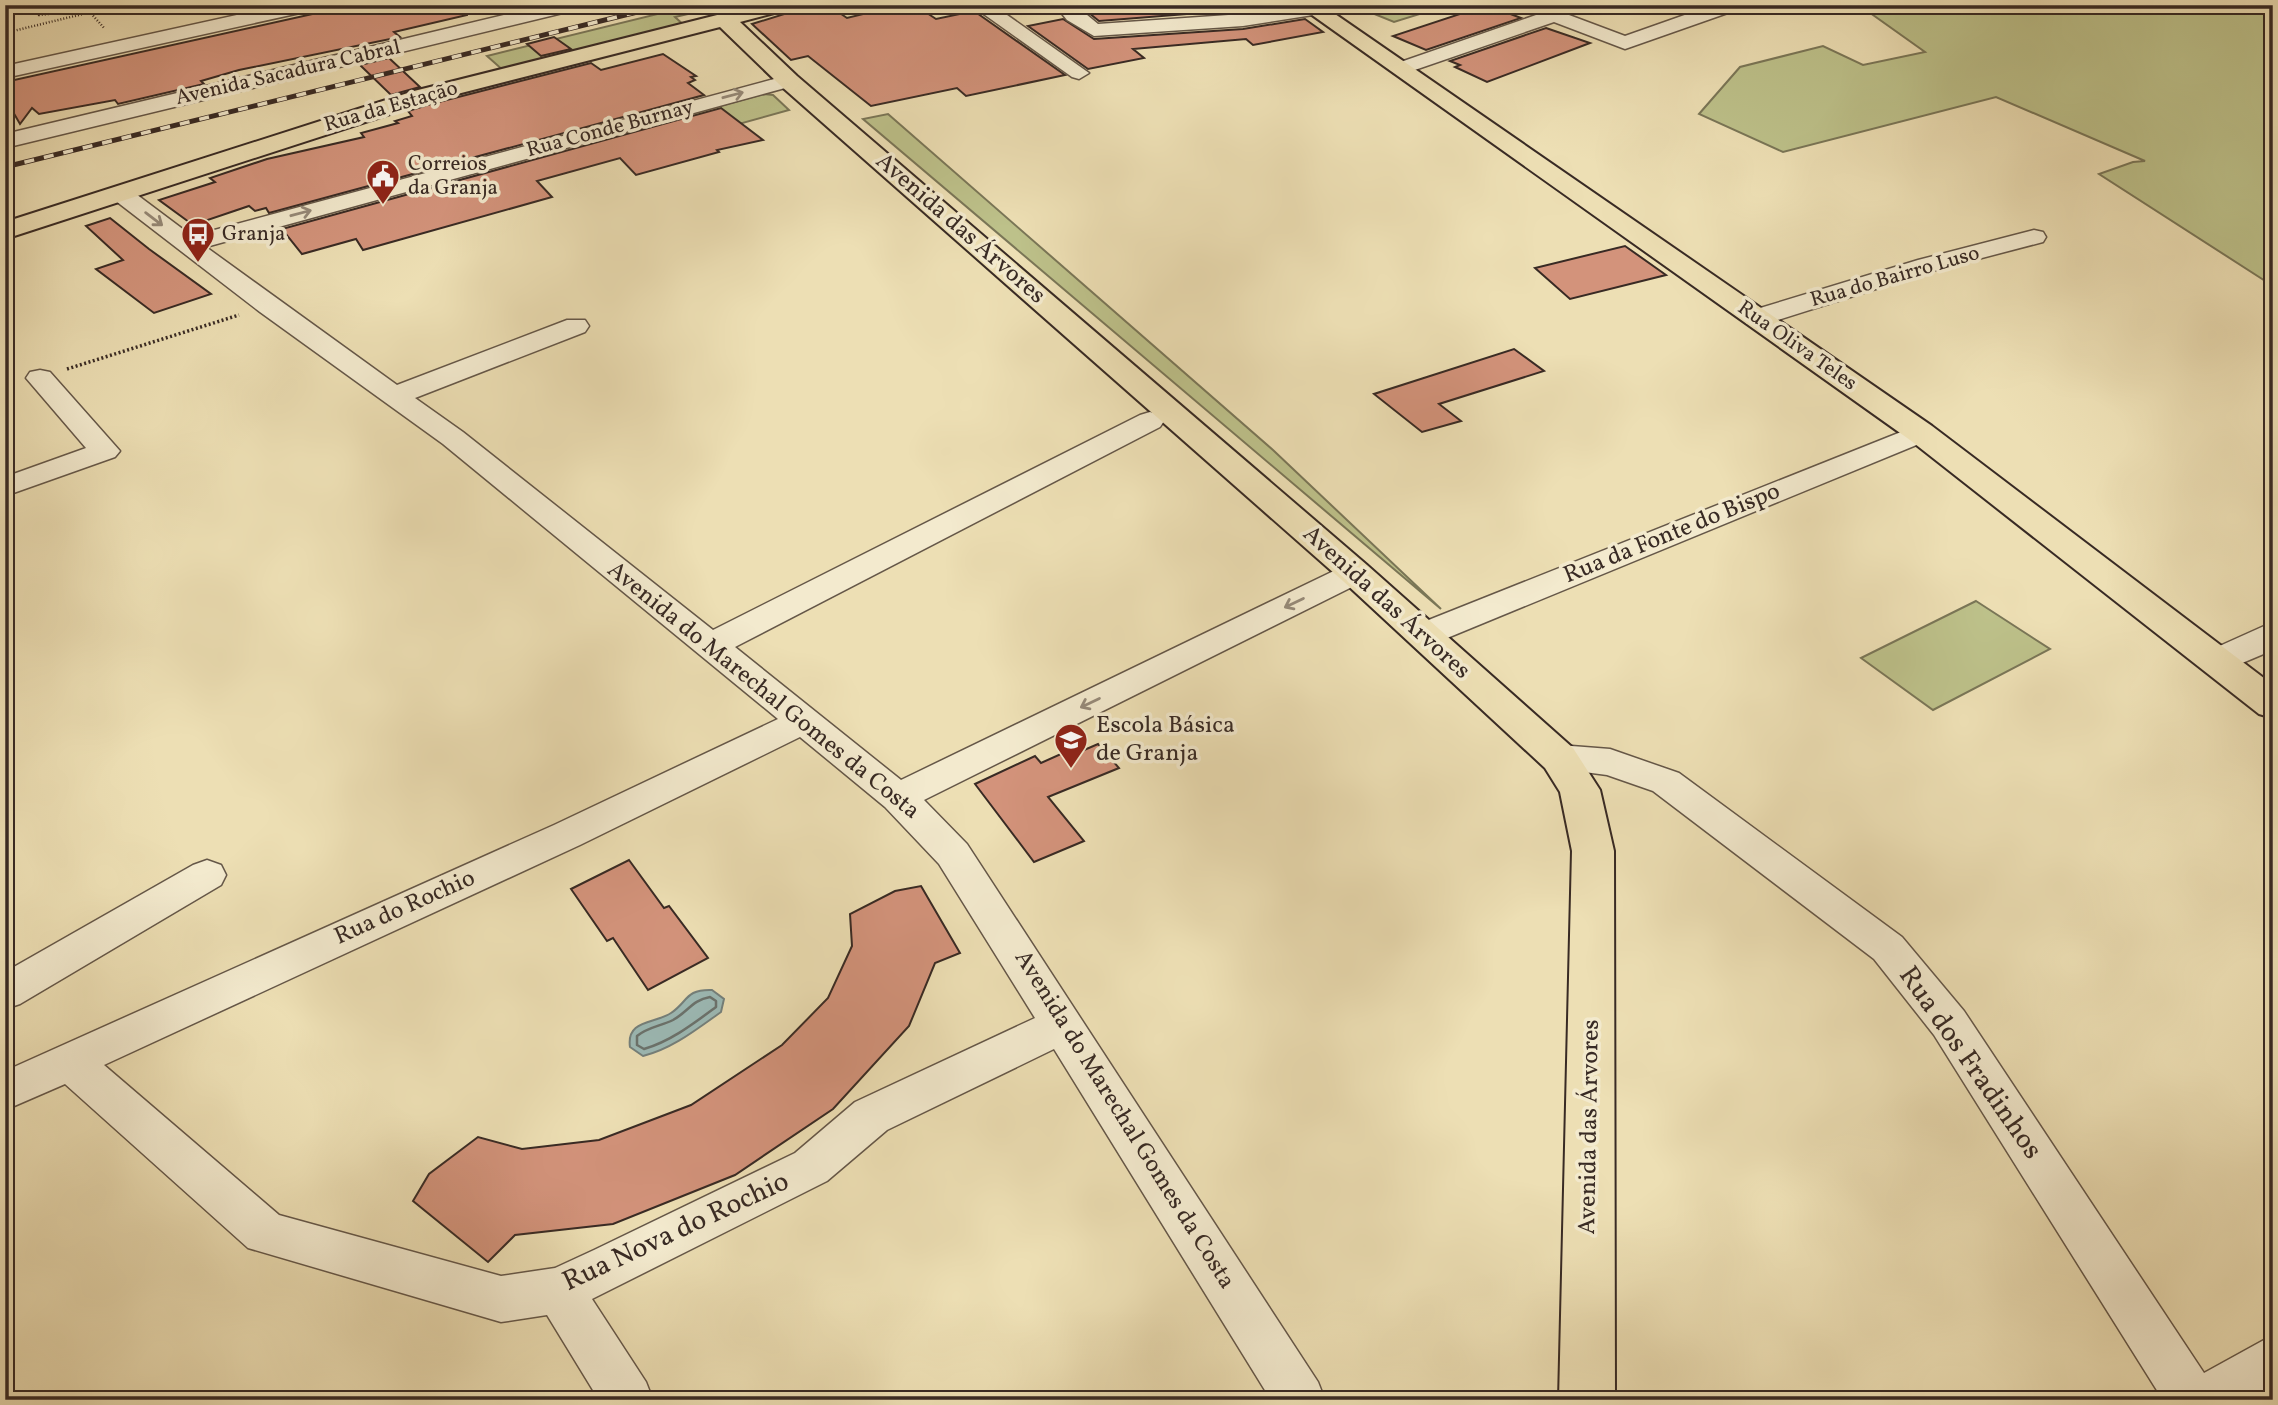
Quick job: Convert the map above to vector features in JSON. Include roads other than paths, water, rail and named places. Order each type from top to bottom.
[{"type":"main road","name":"Rua da Estação","points":[[5,231],[422,96],[783,5]]},
{"type":"main road","name":"Rua Oliva Teles","points":[[1299,8],[1399,69],[1921,433],[2273,705]]},
{"type":"main road","name":"Avenida das Árvores","points":[[725,20],[789,81],[1355,573],[1559,758],[1580,790],[1594,851],[1587,1400]]},
{"type":"street","points":[[5,72],[309,5]]},
{"type":"street","name":"Avenida Sacadura Cabral","points":[[5,141],[571,5]]},
{"type":"street","points":[[980,5],[1079,73]]},
{"type":"street","points":[[1065,5],[1073,16],[1094,30],[1243,20],[1299,8]]},
{"type":"street","points":[[1527,5],[1558,11],[1633,41],[1732,5]]},
{"type":"street","points":[[1399,69],[1558,11]]},
{"type":"street","points":[[467,12],[486,26]]},
{"type":"street","name":"Rua Conde Burnay","points":[[188,244],[789,81]]},
{"type":"street","points":[[648,95],[669,112]]},
{"type":"street","name":"Avenida do Marechal Gomes da Costa","points":[[120,193],[269,306],[453,438],[898,797],[953,854],[1064,1024],[1300,1400]]},
{"type":"street","name":"Rua do Bairro Luso","points":[[1756,318],[1927,265],[2034,237]]},
{"type":"street","points":[[394,396],[576,326]]},
{"type":"street","points":[[5,487],[106,451],[40,378]]},
{"type":"street","points":[[710,646],[1150,421]]},
{"type":"street","name":"Rua da Fonte do Bispo","points":[[1423,635],[1921,433]]},
{"type":"street","points":[[898,797],[1355,573]]},
{"type":"street","points":[[2216,661],[2265,640],[2273,633]]},
{"type":"street","name":"Rua do Rochio","points":[[5,1091],[555,841],[803,721]]},
{"type":"street","name":"Rua dos Fradinhos","points":[[1559,758],[1610,762],[1666,782],[1888,948],[1949,1023],[2192,1400]]},
{"type":"street","points":[[5,992],[207,874]]},
{"type":"street","name":"Rua Nova do Rochio","points":[[69,1061],[265,1233],[501,1299],[559,1290],[811,1167],[871,1116],[1064,1024]]},
{"type":"street","points":[[559,1290],[628,1400]]},
{"type":"street","points":[[2208,1400],[2273,1359]]},
{"type":"water","points":[[712,990],[724,999],[721,1012],[703,1025],[654,1053],[643,1056],[630,1047],[632,1031],[637,1027],[671,1013],[692,994]]},
{"type":"railway","points":[[5,167],[666,5]]},
{"type":"place","name":"Correios da Granja","points":[[383,206]]},
{"type":"place","name":"Granja","points":[[198,264]]},
{"type":"place","name":"Escola Básica de Granja","points":[[1071,770]]}]
